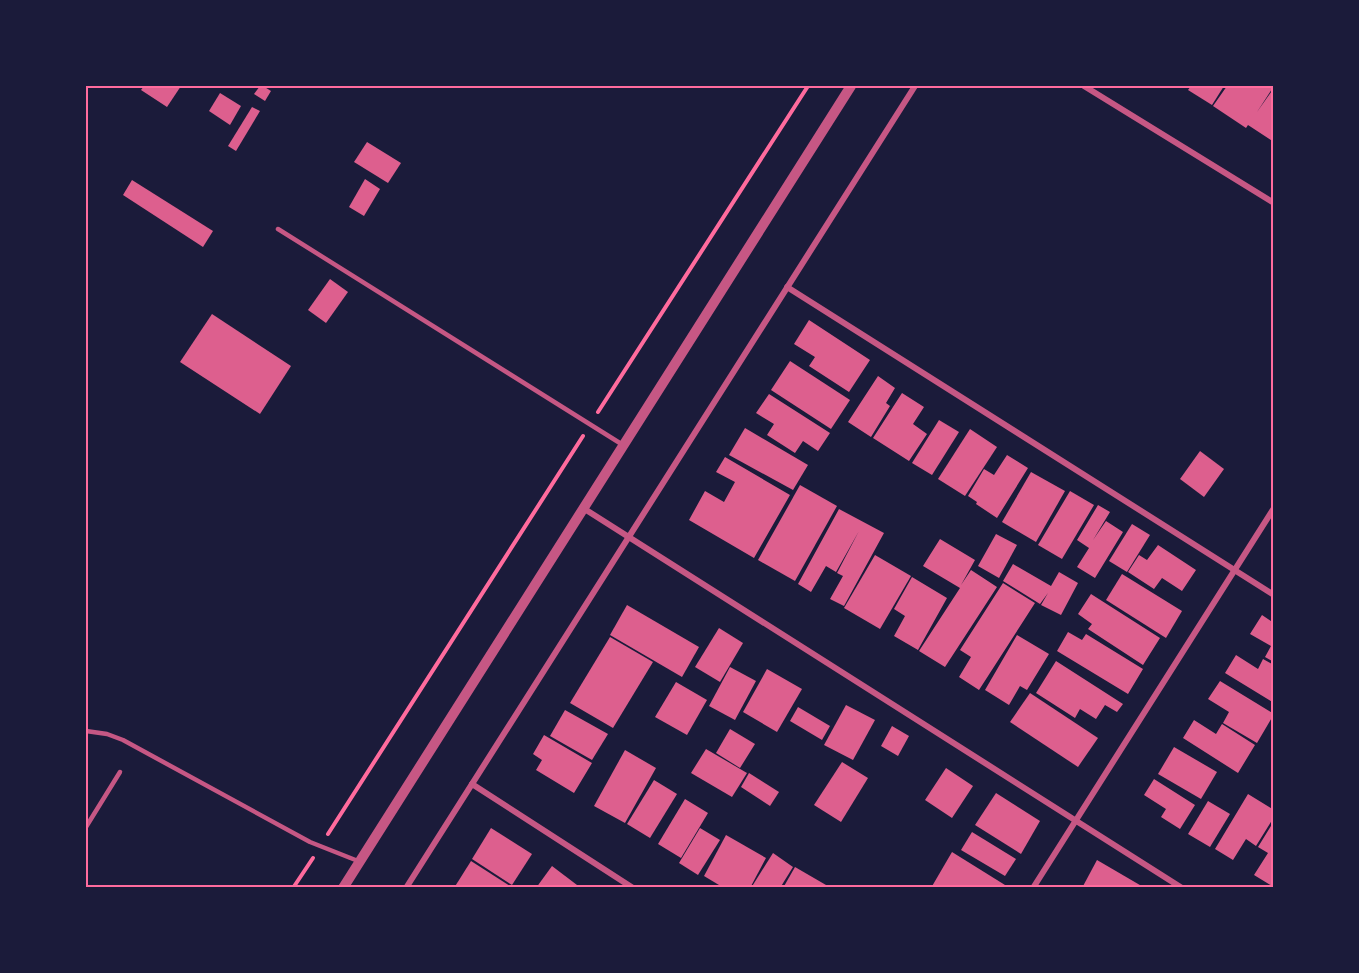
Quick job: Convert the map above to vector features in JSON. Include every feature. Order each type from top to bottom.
[{"type":"street","points":[[343,888],[851,86]]},
{"type":"street","points":[[406,888],[915,86]]},
{"type":"street","points":[[1084,86],[1274,203]]},
{"type":"street","points":[[787,287],[1274,594]]},
{"type":"street","points":[[583,508],[1182,888]]},
{"type":"street","points":[[1033,888],[1274,508]]},
{"type":"street","points":[[472,784],[633,888]]},
{"type":"lane","points":[[278,229],[623,445]]},
{"type":"lane","points":[[86,731],[107,734],[123,740],[320,846],[359,861]]},
{"type":"lane","points":[[86,827],[120,772]]},
{"type":"path","points":[[294,888],[808,86]]},
{"type":"building","points":[[144,86],[181,86],[167,107],[141,90]]},
{"type":"building","points":[[260,86],[271,91],[265,101],[254,94]]},
{"type":"building","points":[[1191,86],[1224,86],[1212,105],[1188,90]]},
{"type":"building","points":[[1227,86],[1274,86],[1257,112],[1274,88],[1274,142],[1248,125],[1246,128],[1213,106]]},
{"type":"building","points":[[220,93],[241,106],[230,125],[209,111]]},
{"type":"building","points":[[252,107],[260,111],[236,151],[228,146]]},
{"type":"building","points":[[367,142],[401,163],[388,183],[354,162]]},
{"type":"building","points":[[365,179],[380,189],[364,216],[349,207]]},
{"type":"building","points":[[132,180],[213,231],[203,247],[123,195]]},
{"type":"building","points":[[330,279],[348,292],[326,323],[308,310]]},
{"type":"building","points":[[212,314],[291,366],[260,414],[180,362]]},
{"type":"building","points":[[809,320],[870,360],[849,392],[809,366],[815,357],[794,344]]},
{"type":"building","points":[[790,361],[850,400],[831,429],[771,390]]},
{"type":"building","points":[[878,376],[895,388],[886,403],[890,406],[871,437],[848,422]]},
{"type":"building","points":[[902,393],[924,407],[913,424],[927,434],[909,461],[873,438]]},
{"type":"building","points":[[769,394],[830,433],[818,451],[803,441],[795,453],[767,435],[774,424],[756,413]]},
{"type":"building","points":[[939,420],[959,432],[932,475],[912,463]]},
{"type":"building","points":[[745,428],[808,465],[793,490],[729,455]]},
{"type":"building","points":[[970,429],[997,447],[965,496],[938,479]]},
{"type":"building","points":[[1200,451],[1224,469],[1204,497],[1180,479]]},
{"type":"building","points":[[1007,455],[1028,468],[997,518],[968,496],[984,469],[994,475]]},
{"type":"building","points":[[725,457],[790,495],[754,558],[689,520],[705,491],[724,502],[735,482],[716,472]]},
{"type":"building","points":[[1031,472],[1065,491],[1036,542],[1002,522]]},
{"type":"building","points":[[800,485],[837,506],[795,581],[758,560]]},
{"type":"building","points":[[1070,491],[1094,505],[1062,559],[1038,545]]},
{"type":"building","points":[[1098,505],[1110,512],[1093,540],[1106,521],[1123,532],[1095,578],[1077,567],[1089,548],[1077,540]]},
{"type":"building","points":[[839,509],[884,533],[844,606],[830,599],[843,576],[837,573],[859,531],[836,572],[826,566],[811,592],[798,584]]},
{"type":"building","points":[[1132,524],[1150,535],[1127,572],[1109,561]]},
{"type":"building","points":[[996,534],[1017,545],[999,578],[978,566]]},
{"type":"building","points":[[940,539],[975,560],[961,585],[971,570],[997,587],[945,667],[919,651],[960,588],[923,566]]},
{"type":"building","points":[[1158,545],[1196,570],[1182,591],[1162,578],[1154,589],[1128,572],[1139,555],[1147,560]]},
{"type":"building","points":[[875,555],[911,576],[880,629],[844,608]]},
{"type":"building","points":[[1013,564],[1051,586],[1059,572],[1078,583],[1061,615],[1041,605],[1048,593],[1040,604],[1003,581]]},
{"type":"building","points":[[1122,574],[1182,611],[1166,638],[1106,600]]},
{"type":"building","points":[[912,577],[947,598],[918,650],[894,636],[905,616],[894,609]]},
{"type":"building","points":[[1003,583],[1035,603],[979,690],[959,677],[971,657],[960,650]]},
{"type":"building","points":[[1091,594],[1160,638],[1143,665],[1088,629],[1092,624],[1078,614]]},
{"type":"building","points":[[627,605],[699,647],[682,677],[610,635]]},
{"type":"building","points":[[1262,615],[1274,623],[1274,662],[1265,657],[1271,646],[1250,634]]},
{"type":"building","points":[[719,628],[743,643],[720,682],[695,667]]},
{"type":"building","points":[[1068,632],[1082,640],[1086,634],[1143,669],[1128,694],[1057,651]]},
{"type":"building","points":[[1017,635],[1049,654],[1027,690],[1020,686],[1009,705],[985,690]]},
{"type":"building","points":[[610,637],[653,662],[613,728],[570,703]]},
{"type":"building","points":[[1236,655],[1258,669],[1263,659],[1274,665],[1274,703],[1225,673]]},
{"type":"building","points":[[1056,661],[1123,704],[1117,712],[1105,705],[1096,719],[1080,709],[1075,718],[1036,693]]},
{"type":"building","points":[[730,667],[756,681],[735,720],[709,706]]},
{"type":"building","points":[[767,669],[802,689],[777,732],[743,712]]},
{"type":"building","points":[[1220,681],[1274,714],[1257,743],[1223,723],[1229,712],[1208,699]]},
{"type":"building","points":[[676,682],[707,700],[687,735],[655,717]]},
{"type":"building","points":[[1030,693],[1098,738],[1078,767],[1010,722]]},
{"type":"building","points":[[846,705],[875,720],[853,760],[824,745]]},
{"type":"building","points":[[798,707],[830,726],[822,740],[790,721]]},
{"type":"building","points":[[565,710],[608,734],[592,760],[550,736]]},
{"type":"building","points":[[1194,720],[1216,734],[1222,724],[1255,745],[1238,773],[1183,738]]},
{"type":"building","points":[[892,726],[909,736],[898,756],[881,746]]},
{"type":"building","points":[[730,729],[755,744],[740,768],[716,753]]},
{"type":"building","points":[[544,735],[592,763],[574,793],[536,770],[542,760],[533,754]]},
{"type":"building","points":[[1174,747],[1217,772],[1201,799],[1158,774]]},
{"type":"building","points":[[706,749],[747,773],[732,797],[691,773]]},
{"type":"building","points":[[625,750],[656,768],[625,823],[594,806]]},
{"type":"building","points":[[842,762],[868,778],[841,822],[814,805]]},
{"type":"building","points":[[946,768],[973,786],[952,818],[925,800]]},
{"type":"building","points":[[749,773],[779,792],[770,806],[741,787]]},
{"type":"building","points":[[1154,779],[1195,805],[1180,829],[1161,817],[1166,809],[1144,795]]},
{"type":"building","points":[[654,780],[677,794],[650,838],[627,824]]},
{"type":"building","points":[[996,793],[1040,821],[1021,854],[975,825]]},
{"type":"building","points":[[1248,794],[1274,810],[1274,817],[1256,846],[1246,839],[1233,860],[1215,849]]},
{"type":"building","points":[[685,799],[708,813],[681,858],[658,844]]},
{"type":"building","points":[[1208,801],[1230,814],[1210,847],[1188,834]]},
{"type":"building","points":[[1274,821],[1274,884],[1272,886],[1254,875],[1268,853],[1258,847]]},
{"type":"building","points":[[491,828],[532,854],[512,885],[472,859]]},
{"type":"building","points":[[700,828],[720,840],[698,875],[679,863]]},
{"type":"building","points":[[972,832],[1016,859],[1005,876],[961,850]]},
{"type":"building","points":[[726,835],[766,858],[750,888],[724,888],[704,876]]},
{"type":"building","points":[[952,852],[1005,885],[1004,888],[931,888]]},
{"type":"building","points":[[773,853],[793,867],[780,888],[751,888]]},
{"type":"building","points":[[1097,860],[1145,888],[1082,888]]},
{"type":"building","points":[[471,861],[513,888],[454,888]]},
{"type":"building","points":[[552,866],[577,885],[575,888],[536,888]]},
{"type":"building","points":[[795,867],[826,885],[825,888],[783,888]]}]
